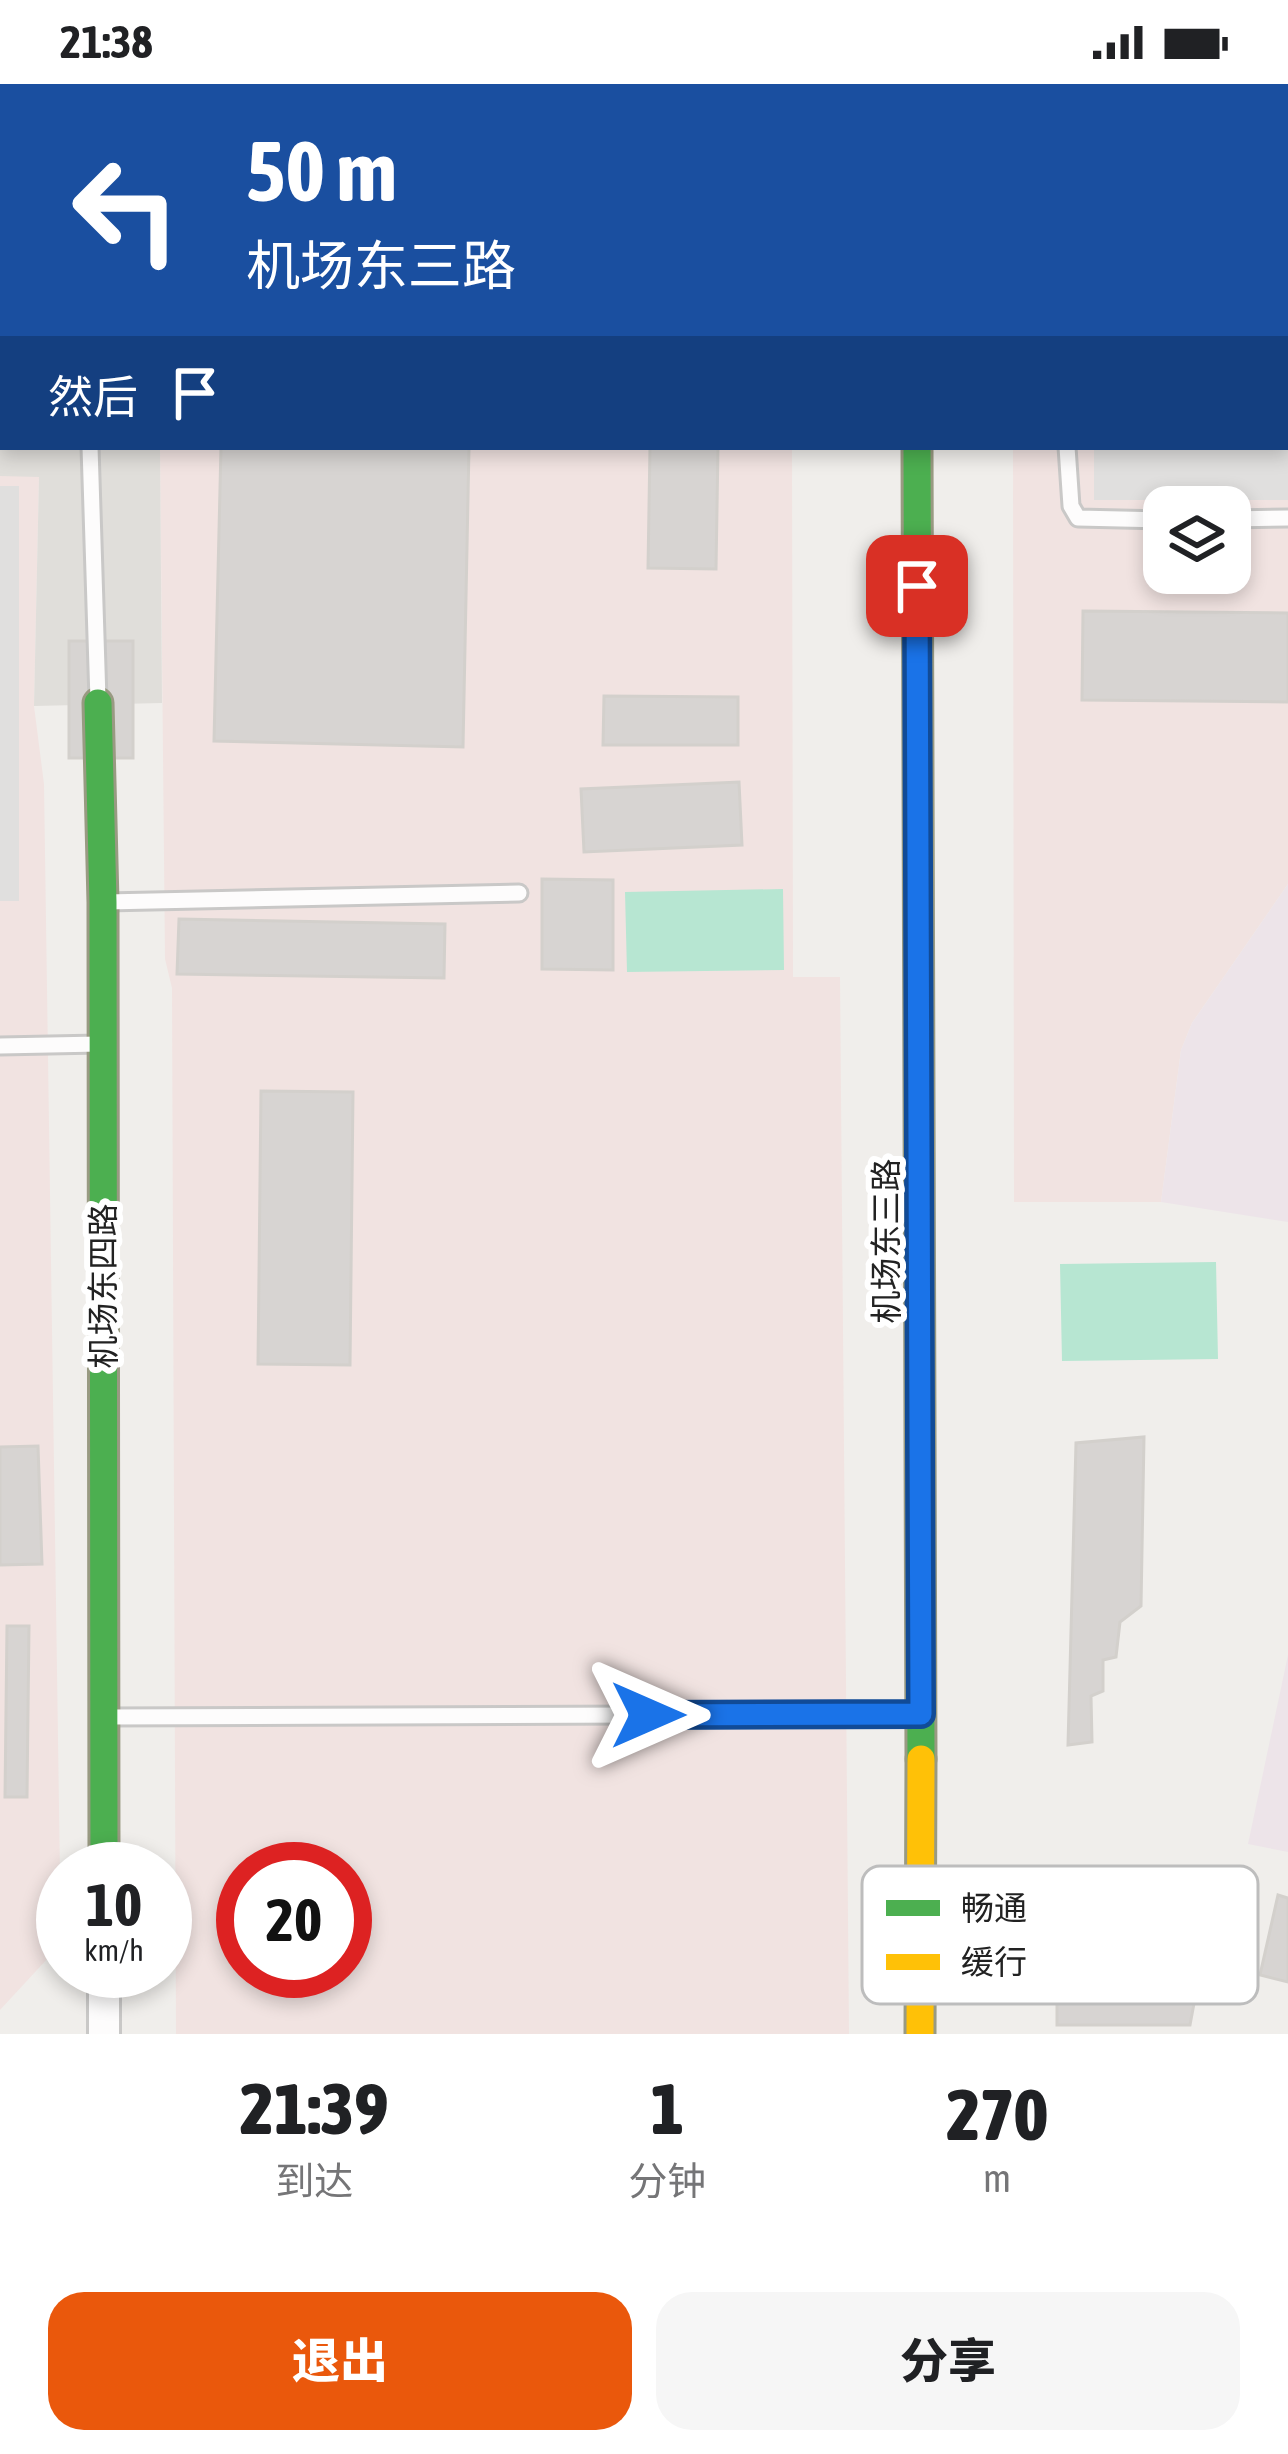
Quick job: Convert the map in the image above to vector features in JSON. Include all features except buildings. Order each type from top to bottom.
[{"type":"street","name":"机场东三路","points":[[916,450],[923,1375],[921,1866]]},
{"type":"street","name":"机场东四路","points":[[98,703],[103,902],[104,1842]]},
{"type":"street","points":[[104,1998],[104,2034]]},
{"type":"street","name":"机场东三路","points":[[920,2004],[920,2034]]},
{"type":"lane","points":[[90,450],[98,703]]},
{"type":"lane","points":[[1067,450],[1071,506],[1078,518],[1143,520]]},
{"type":"lane","points":[[1251,519],[1288,518]]},
{"type":"lane","points":[[103,902],[519,893]]},
{"type":"lane","points":[[0,1046],[102,1044]]},
{"type":"lane","points":[[103,1717],[921,1714]]},
{"type":"shaded area","points":[[0,450],[160,450],[162,703],[34,706],[39,477],[0,476]]},
{"type":"shaded area","points":[[160,450],[792,450],[793,977],[840,977],[849,2034],[176,2034],[176,1998],[192,1998],[192,1842],[175,1842],[172,988],[165,959]]},
{"type":"shaded area","points":[[1013,450],[1288,450],[1288,884],[1192,1023],[1181,1050],[1161,1202],[1014,1202]]},
{"type":"shaded area","points":[[1094,450],[1288,450],[1288,500],[1251,500],[1251,486],[1143,486],[1143,500],[1094,500]]},
{"type":"shaded area","points":[[0,476],[39,476],[34,706],[44,784],[60,1842],[36,1842],[36,1971],[0,2010]]},
{"type":"shaded area","points":[[0,486],[19,486],[19,901],[0,901]]},
{"type":"shaded area","points":[[1288,884],[1288,1222],[1161,1202],[1181,1050],[1192,1023]]},
{"type":"shaded area","points":[[1288,1655],[1288,1852],[1248,1844]]},
{"type":"green space","points":[[783,889],[784,970],[627,972],[625,892]]},
{"type":"green space","points":[[1216,1262],[1218,1359],[1062,1361],[1060,1264]]},
{"type":"traffic: fast","points":[[917,450],[921,1759]]},
{"type":"traffic: fast","points":[[98,703],[103,902],[104,1842]]},
{"type":"traffic: slow","points":[[921,1759],[921,1866]]},
{"type":"traffic: slow","points":[[920,2004],[920,2034]]},
{"type":"route","points":[[648,1715],[921,1714],[917,586]]}]
